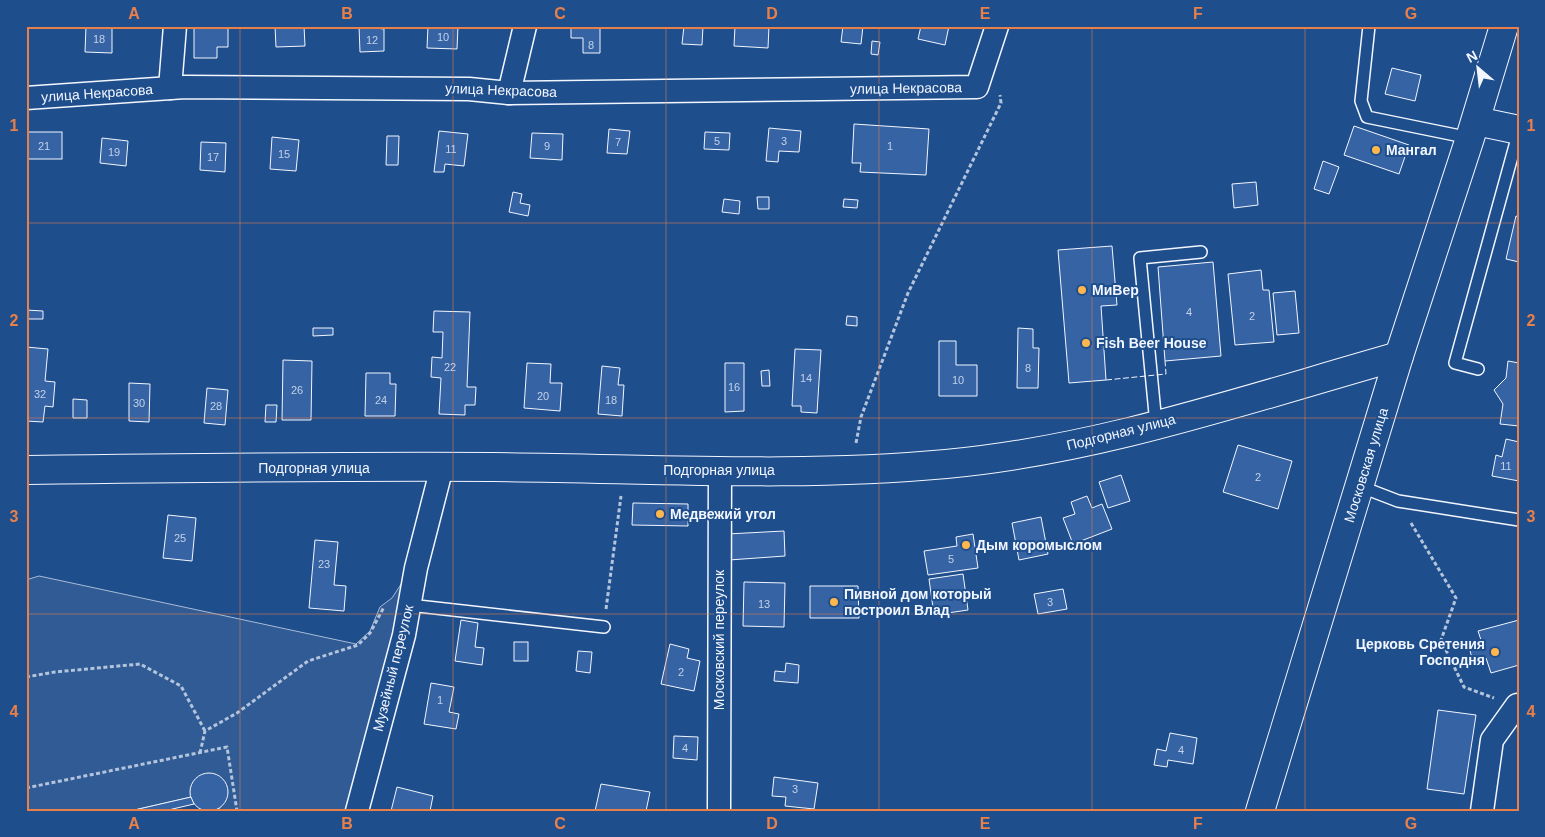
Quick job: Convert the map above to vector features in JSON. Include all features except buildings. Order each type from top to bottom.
[{"type":"main road","name":"Московская улица","points":[[1260,811],[1399,356],[1473,130],[1504,26]]},
{"type":"main road","points":[[1473,130],[1519,131]]},
{"type":"main road","name":"Подгорная улица","points":[[26,470],[442,467],[624,470],[850,470],[948,464],[1048,450],[1156,424],[1399,356]]},
{"type":"street","points":[[170,88],[175,26]]},
{"type":"street","points":[[509,93],[525,26]]},
{"type":"street","name":"улица Некрасова","points":[[26,98],[170,88],[469,89],[509,93],[977,87],[996,26]]},
{"type":"street","name":"Музейный переулок","points":[[358,811],[404,635],[399,605],[416,568],[442,467]]},
{"type":"street","name":"Московский переулок","points":[[718,811],[720,470]]},
{"type":"street","points":[[1482,811],[1492,740],[1517,705]]},
{"type":"lane","points":[[1369,26],[1361,101],[1367,117],[1473,130]]},
{"type":"lane","points":[[1478,369],[1455,363],[1519,131]]},
{"type":"lane","points":[[1156,424],[1140,258],[1201,252]]},
{"type":"lane","points":[[1359,486],[1398,501],[1519,520]]},
{"type":"lane","points":[[399,605],[604,627]]},
{"type":"path","points":[[850,470],[861,417],[908,293],[1001,103],[1000,93]]},
{"type":"path","points":[[604,627],[624,470]]},
{"type":"path","points":[[1398,501],[1456,598],[1441,640],[1464,687],[1517,705]]},
{"type":"path","points":[[205,731],[237,713],[308,661],[358,645],[370,633],[381,609],[399,605]]},
{"type":"path","points":[[26,677],[55,672],[140,664],[181,686],[205,731],[200,753]]},
{"type":"path","points":[[26,788],[227,747],[237,811]]},
{"type":"shaded area","points":[[413,566],[354,811],[218,811],[225,800],[227,792],[222,779],[211,774],[200,776],[195,780],[192,784],[191,797],[130,811],[26,811],[26,580],[39,576],[356,644],[370,631],[380,607],[392,598]]},
{"type":"fence","points":[[1106,380],[1166,374],[1165,361]]},
{"type":"place","name":"Мангал","points":[[1376,150]]},
{"type":"place","name":"МиВер","points":[[1082,290]]},
{"type":"place","name":"Fish Beer House","points":[[1086,343]]},
{"type":"place","name":"Медвежий угол","points":[[660,514]]},
{"type":"place","name":"Дым коромыслом","points":[[966,545]]},
{"type":"place","name":"Пивной дом который построил Влад","points":[[834,602]]},
{"type":"place","name":"Церковь Сретения Господня","points":[[1495,652]]}]
